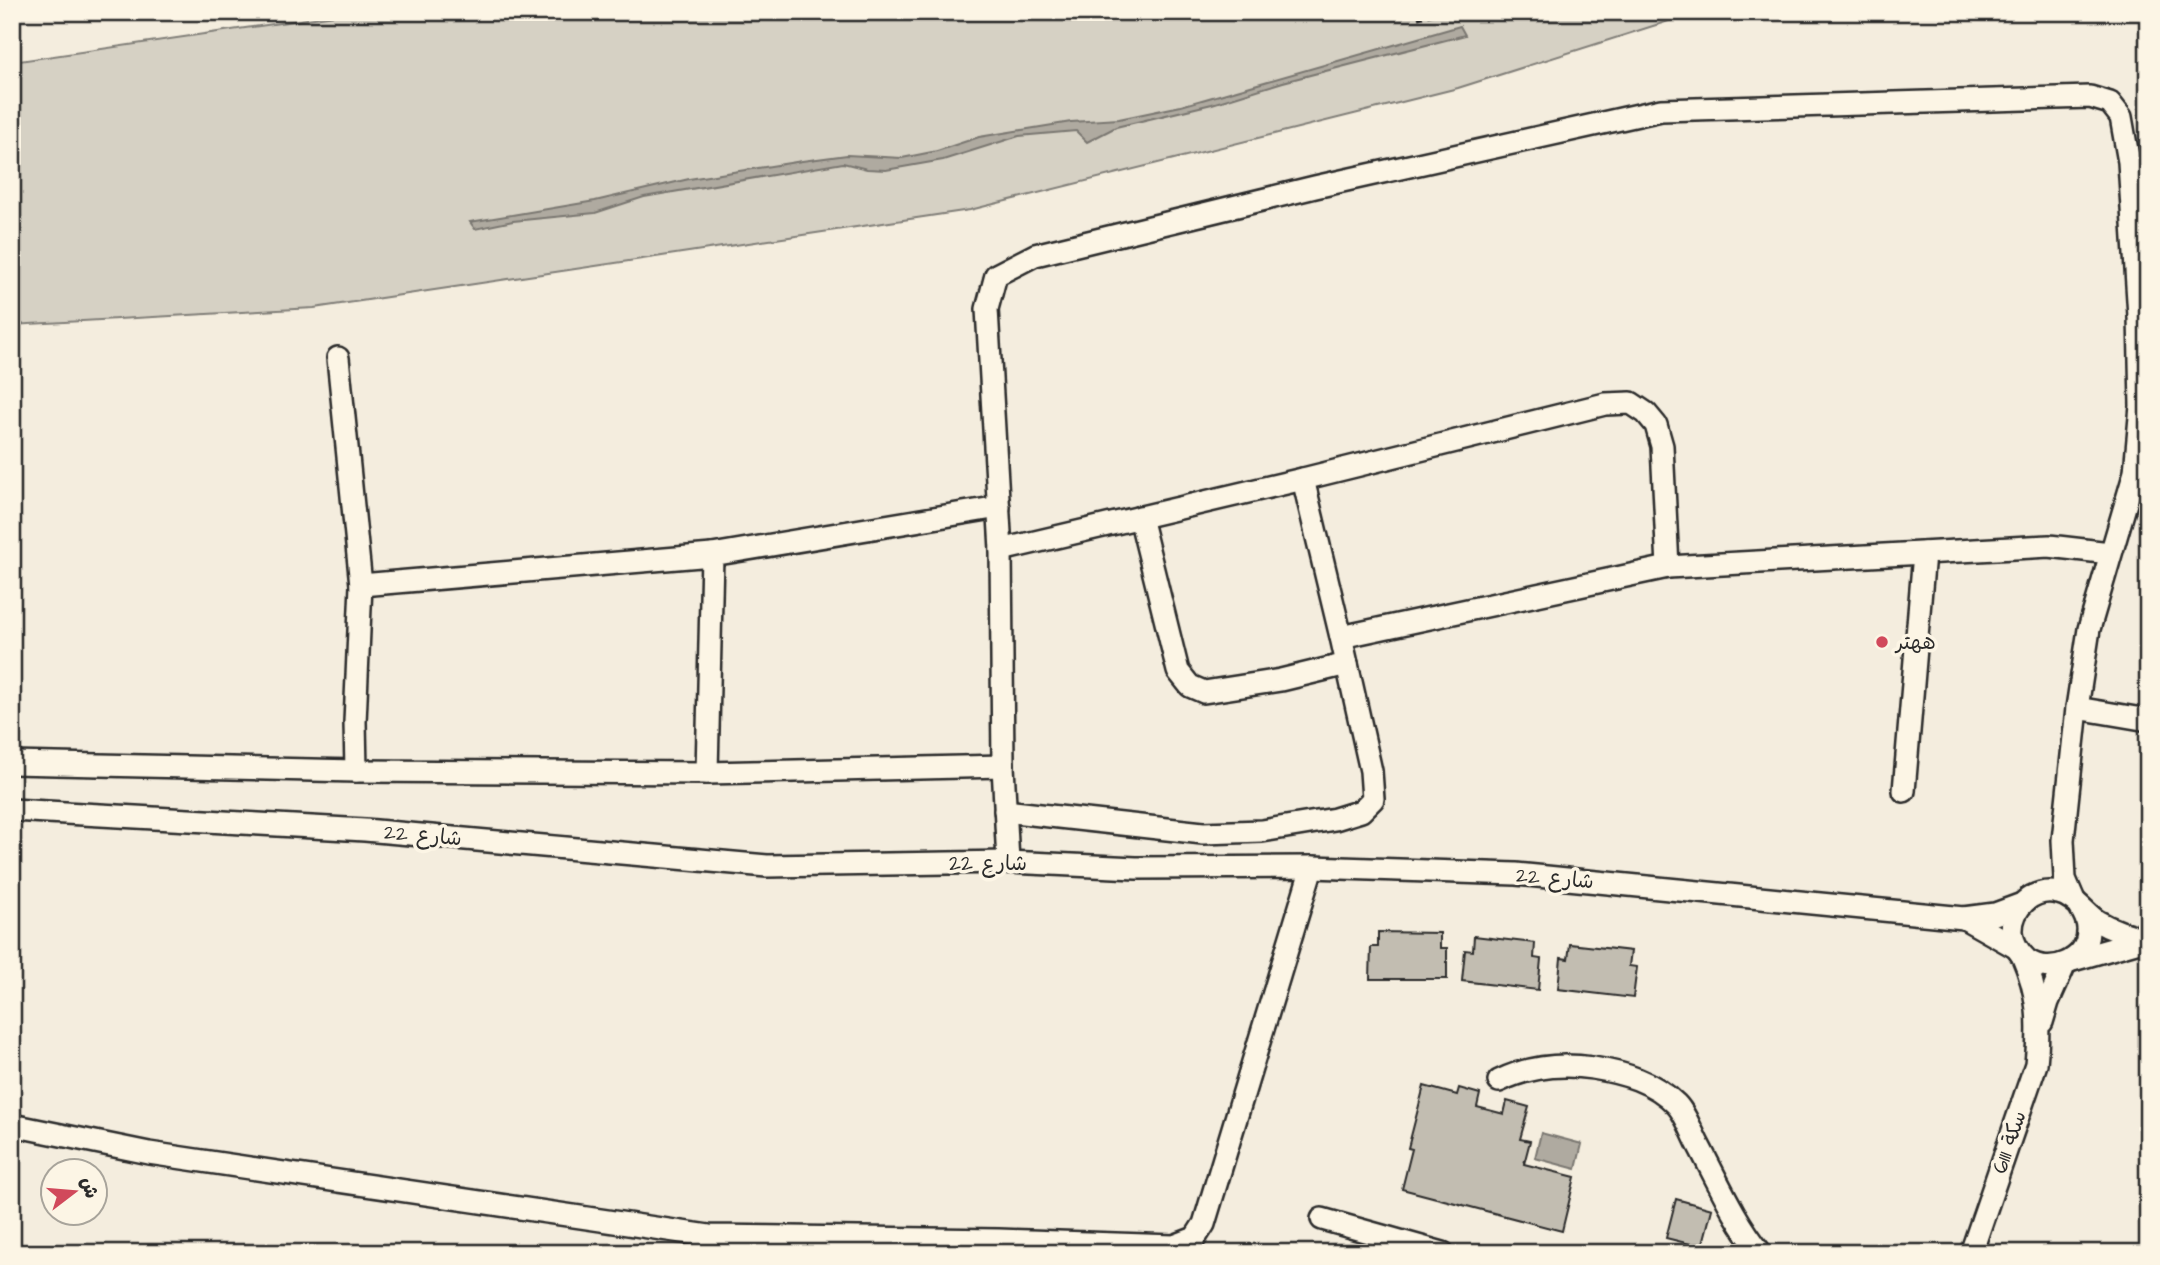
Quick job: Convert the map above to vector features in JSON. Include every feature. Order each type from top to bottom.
[{"type":"street","points":[[1009,862],[1004,811],[1001,551],[988,309],[996,275],[1048,252],[1315,187],[1661,110],[2090,97],[2110,103],[2121,117],[2129,162],[2143,316],[2141,406],[2135,472],[2089,629],[2077,708],[2063,840],[2065,879],[2088,925],[2088,934],[2086,944],[2069,962]]},
{"type":"street","points":[[338,358],[361,585],[355,722],[356,771]]},
{"type":"street","points":[[1001,551],[1605,404],[1631,402],[1656,425],[1662,446],[1668,567]]},
{"type":"street","points":[[1004,811],[1203,832],[1262,831],[1335,819],[1361,811],[1373,799],[1371,771],[1303,479]]},
{"type":"street","points":[[361,585],[712,555],[999,507]]},
{"type":"street","points":[[1140,517],[1178,671],[1189,686],[1204,692],[1281,680],[1347,664]]},
{"type":"street","points":[[1341,637],[1668,567],[2049,546],[2110,553]]},
{"type":"street","points":[[1904,791],[1924,553]]},
{"type":"street","points":[[707,773],[712,555]]},
{"type":"street","points":[[2077,708],[2148,720]]},
{"type":"street","points":[[12,763],[356,771],[707,773],[1003,766]]},
{"type":"street","name":"شارع 22","points":[[12,810],[365,830],[768,866],[1009,862],[1136,868],[1312,867],[1516,874],[1964,918],[1995,914],[2030,899]]},
{"type":"street","points":[[2063,840],[2051,875],[2013,922],[2014,940],[2020,952],[2029,961],[2045,967],[2146,939]]},
{"type":"street","points":[[12,1125],[149,1153],[709,1236],[999,1240],[1174,1246],[1195,1238],[1204,1224],[1312,867]]},
{"type":"street","points":[[2030,899],[2058,892],[2099,921],[2146,939]]},
{"type":"street","name":"شارع 22","points":[[1964,918],[2020,952]]},
{"type":"street","name":"سكة 6111","points":[[1971,1253],[2036,1064],[2039,1031],[2034,982],[2020,952]]},
{"type":"street","name":"سكة 6111","points":[[2039,1031],[2048,1002],[2069,962]]},
{"type":"street","points":[[1499,1081],[1521,1070],[1547,1066],[1577,1066],[1626,1074],[1660,1090],[1678,1105],[1744,1232],[1761,1253]]},
{"type":"street","points":[[1322,1219],[1443,1253]]},
{"type":"path","points":[[1418,18],[1442,12]]},
{"type":"shaded area","points":[[355,12],[1697,12],[1458,88],[970,210],[314,308],[12,325],[12,62]]},
{"type":"shaded area","points":[[1460,26],[1465,35],[1283,82],[1212,104],[1116,127],[1087,142],[1076,131],[1019,136],[943,160],[886,170],[843,163],[644,197],[595,213],[513,221],[475,229],[470,222],[595,201],[689,179],[802,161],[847,155],[902,158],[937,151],[979,137],[1071,122],[1119,119],[1181,106]]},
{"type":"shaded area","points":[[1541,1133],[1582,1144],[1576,1169],[1535,1158]]},
{"type":"building","points":[[1378,932],[1440,933],[1440,948],[1447,948],[1447,979],[1370,979],[1371,947],[1378,947]]},
{"type":"building","points":[[1474,936],[1535,943],[1534,958],[1541,959],[1538,990],[1462,981],[1465,950],[1473,951]]},
{"type":"building","points":[[1570,944],[1631,951],[1629,966],[1637,967],[1633,998],[1558,989],[1561,958],[1568,959]]},
{"type":"building","points":[[1424,1086],[1457,1095],[1459,1088],[1480,1094],[1477,1107],[1504,1114],[1507,1101],[1529,1107],[1520,1139],[1530,1141],[1524,1164],[1575,1177],[1562,1231],[1402,1189],[1412,1149],[1408,1148]]},
{"type":"building","points":[[1676,1199],[1712,1209],[1702,1247],[1666,1238]]},
{"type":"place","name":"ههتر","points":[[1882,642]]}]
